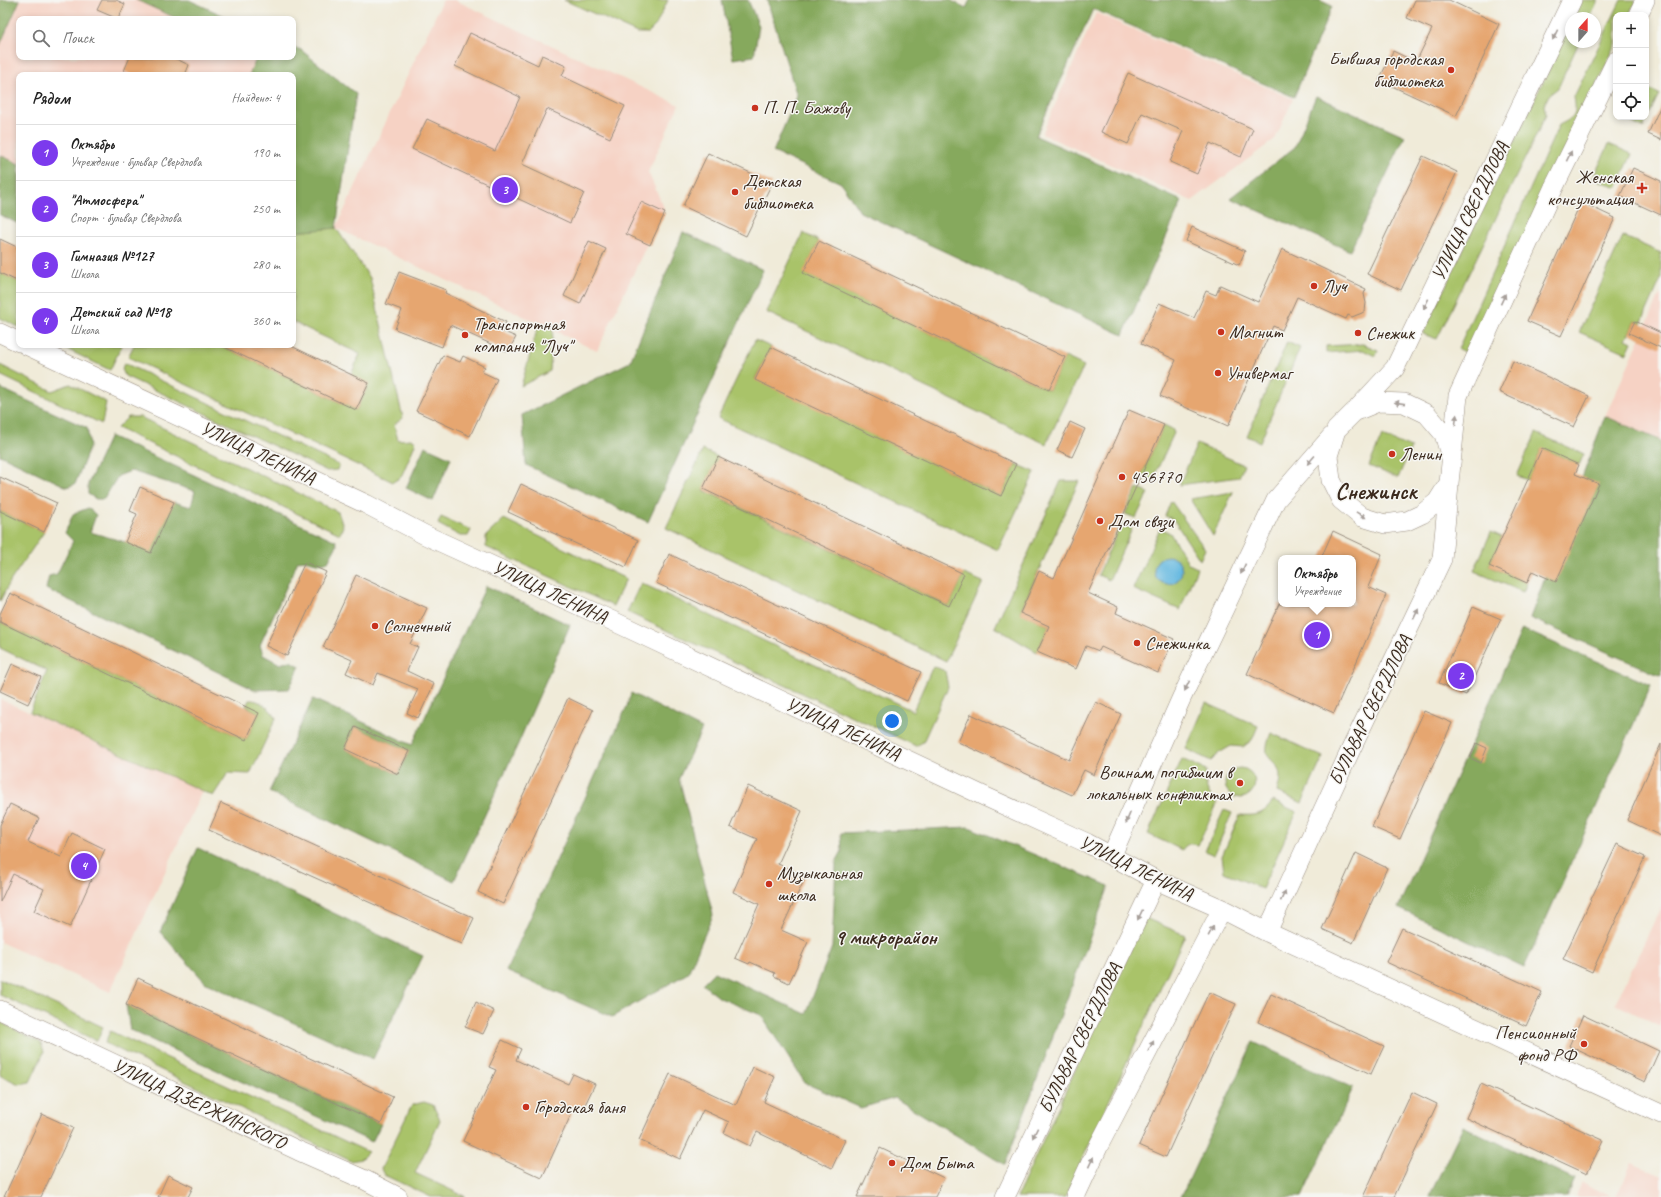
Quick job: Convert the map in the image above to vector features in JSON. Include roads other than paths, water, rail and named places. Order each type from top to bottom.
[{"type":"street","name":"УЛИЦА СВЕРДЛОВА","points":[[1354,412],[1395,368],[1572,0]]},
{"type":"street","points":[[1640,12],[1646,0]]},
{"type":"street","points":[[1336,430],[1328,456],[1331,480],[1341,500],[1362,517],[1385,524],[1407,522],[1422,514],[1437,502],[1449,483],[1458,396],[1554,187],[1613,67]]},
{"type":"street","points":[[0,333],[16,341]]},
{"type":"street","name":"УЛИЦА ЛЕНИНА","points":[[32,348],[366,504],[425,535],[615,622],[1112,855],[1156,880],[1222,909],[1267,932],[1661,1114]]},
{"type":"street","points":[[1112,855],[1178,706],[1276,500],[1336,430],[1354,412],[1378,402],[1404,403],[1428,414],[1444,434],[1451,458]]},
{"type":"street","name":"БУЛЬВАР СВЕРДЛОВА","points":[[1267,932],[1352,746],[1442,559],[1449,483]]},
{"type":"street","name":"БУЛЬВАР СВЕРДЛОВА","points":[[1004,1197],[1156,880]]},
{"type":"street","points":[[1074,1197],[1099,1145],[1222,909]]},
{"type":"street","name":"УЛИЦА ДЗЕРЖИНСКОГО","points":[[0,1010],[299,1151],[365,1180],[398,1197]]},
{"type":"water","points":[[1168,556],[1178,560],[1182,570],[1178,580],[1168,584],[1158,580],[1154,570],[1158,560]]},
{"type":"place","name":"Бывшая городская библиотека","points":[[1451,70]]},
{"type":"place","name":"П. П. Бажову","points":[[755,108]]},
{"type":"place","name":"Женская консультация","points":[[1642,188]]},
{"type":"place","name":"Гимназия №127","points":[[505,190]]},
{"type":"place","name":"Детская библиотека","points":[[735,192]]},
{"type":"place","name":"Луч","points":[[1314,286]]},
{"type":"place","name":"Магнит","points":[[1221,332]]},
{"type":"place","name":"Снежик","points":[[1358,333]]},
{"type":"place","name":"Транспортная компания \"Луч\"","points":[[465,335]]},
{"type":"place","name":"Универмаг","points":[[1218,373]]},
{"type":"place","name":"Ленин","points":[[1392,454]]},
{"type":"place","name":"456770","points":[[1122,477]]},
{"type":"place","name":"Дом связи","points":[[1100,521]]},
{"type":"place","name":"Солнечный","points":[[375,626]]},
{"type":"place","name":"Октябрь","points":[[1317,635]]},
{"type":"place","name":"Снежинка","points":[[1137,643]]},
{"type":"place","name":"\"Атмосфера\"","points":[[1461,676]]},
{"type":"place","name":"Воинам, погибшим в локальных конфликтах","points":[[1240,783]]},
{"type":"place","name":"Детский сад №18","points":[[84,866]]},
{"type":"place","name":"Музыкальная школа","points":[[769,884]]},
{"type":"place","name":"Пенсионный фонд РФ","points":[[1584,1044]]},
{"type":"place","name":"Городская баня","points":[[526,1107]]},
{"type":"place","name":"Дом Быта","points":[[892,1163]]},
{"type":"district","name":"Снежинск","points":[[1376,491]]},
{"type":"district","name":"9 микрорайон","points":[[886,937]]}]
